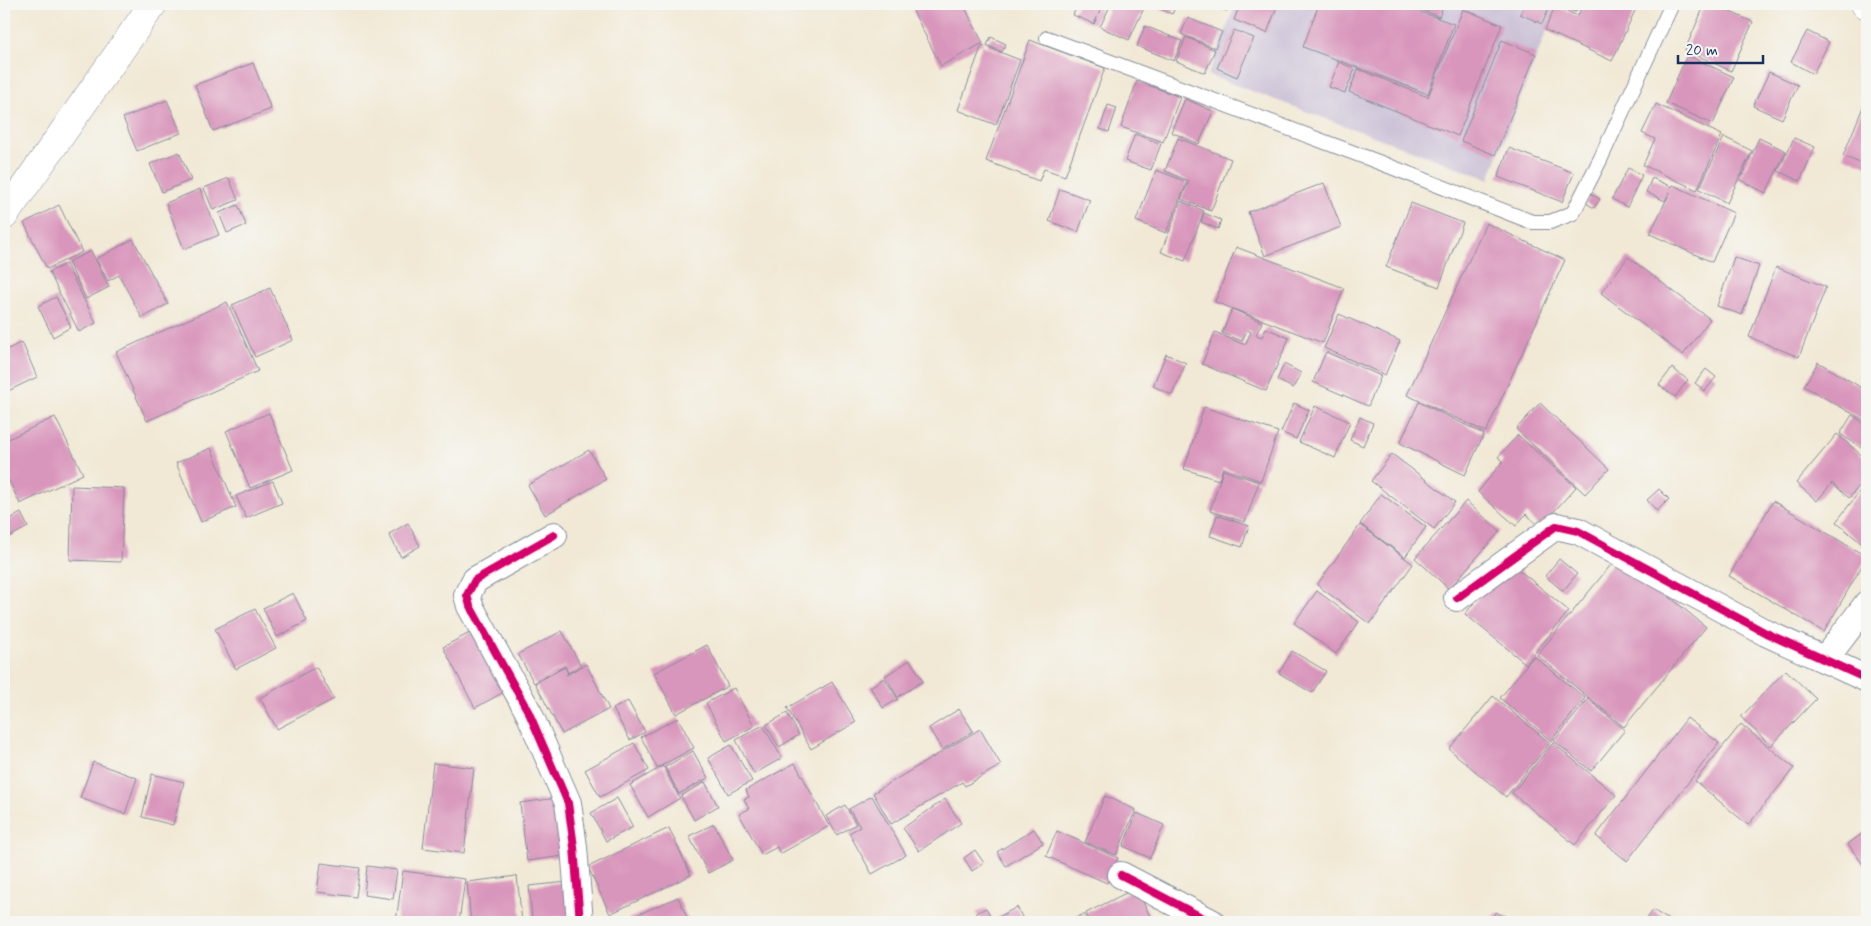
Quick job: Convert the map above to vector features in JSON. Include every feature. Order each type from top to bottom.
[{"type":"main road","points":[[4,216],[153,4]]},
{"type":"street","points":[[1457,598],[1556,526],[1578,531],[1766,633],[1867,679]]},
{"type":"street","points":[[554,535],[475,580],[468,595],[470,606],[530,713],[568,803],[574,847],[580,922]]},
{"type":"street","points":[[1825,659],[1867,604]]},
{"type":"street","points":[[1121,875],[1211,922]]},
{"type":"lane","points":[[1047,38],[1381,163],[1532,222],[1550,222],[1573,213],[1600,160],[1672,4]]},
{"type":"shaded area","points":[[1236,4],[1557,4],[1489,179],[1208,75]]},
{"type":"building","points":[[927,4],[963,4],[983,43],[941,66],[913,11]]},
{"type":"building","points":[[1078,4],[1103,4],[1094,24],[1073,15]]},
{"type":"building","points":[[1111,4],[1141,4],[1145,6],[1129,40],[1100,27]]},
{"type":"building","points":[[1148,4],[1177,4],[1172,14]]},
{"type":"building","points":[[1210,4],[1229,4],[1227,11]]},
{"type":"building","points":[[1240,4],[1278,4],[1267,33],[1234,20]]},
{"type":"building","points":[[1319,4],[1399,4],[1454,24],[1428,94],[1303,47]]},
{"type":"building","points":[[1408,4],[1444,4],[1439,17]]},
{"type":"building","points":[[1525,4],[1551,4],[1542,24],[1520,14]]},
{"type":"building","points":[[1556,4],[1575,4],[1579,5],[1576,12]]},
{"type":"building","points":[[1579,4],[1638,4],[1612,61],[1545,30],[1555,6],[1578,16],[1582,5]]},
{"type":"building","points":[[1705,4],[1712,4],[1753,22],[1731,71],[1685,50]]},
{"type":"building","points":[[1463,9],[1502,25],[1458,136],[1349,92],[1358,69],[1428,97]]},
{"type":"building","points":[[1188,18],[1222,32],[1215,48],[1181,34]]},
{"type":"building","points":[[1145,26],[1182,41],[1174,61],[1137,46]]},
{"type":"building","points":[[1234,30],[1254,38],[1237,77],[1217,68]]},
{"type":"building","points":[[1807,31],[1829,42],[1813,74],[1791,62]]},
{"type":"building","points":[[991,37],[1006,44],[1002,52],[987,45]]},
{"type":"building","points":[[1186,37],[1215,50],[1205,73],[1176,61]]},
{"type":"building","points":[[1030,40],[1105,68],[1065,176],[1044,169],[1039,181],[986,161]]},
{"type":"building","points":[[1502,40],[1536,54],[1495,155],[1461,141]]},
{"type":"building","points":[[982,45],[1020,60],[996,125],[958,110]]},
{"type":"building","points":[[1687,55],[1734,77],[1713,124],[1666,103]]},
{"type":"building","points":[[1339,62],[1355,69],[1345,93],[1329,87]]},
{"type":"building","points":[[253,63],[271,109],[213,131],[195,85]]},
{"type":"building","points":[[1769,72],[1798,85],[1782,119],[1753,106]]},
{"type":"building","points":[[1137,81],[1180,97],[1163,142],[1121,127]]},
{"type":"building","points":[[1867,97],[1867,166],[1843,156]]},
{"type":"building","points":[[1185,99],[1213,111],[1199,144],[1171,132]]},
{"type":"building","points":[[167,100],[181,133],[137,151],[123,118]]},
{"type":"building","points":[[1656,104],[1722,135],[1697,190],[1643,165],[1655,139],[1642,133]]},
{"type":"building","points":[[1108,105],[1117,108],[1109,132],[1100,129]]},
{"type":"building","points":[[1135,134],[1161,144],[1151,170],[1125,161]]},
{"type":"building","points":[[1724,137],[1752,151],[1727,203],[1699,189]]},
{"type":"building","points":[[1178,138],[1231,159],[1211,211],[1181,199],[1189,181],[1165,171]]},
{"type":"building","points":[[1759,138],[1786,151],[1766,193],[1740,180]]},
{"type":"building","points":[[1794,138],[1815,147],[1800,181],[1778,171]]},
{"type":"building","points":[[1509,148],[1574,173],[1562,202],[1498,177]]},
{"type":"building","points":[[179,152],[191,180],[162,192],[150,164]]},
{"type":"building","points":[[1628,168],[1642,175],[1627,207],[1612,199]]},
{"type":"building","points":[[1156,170],[1187,182],[1166,233],[1136,221]]},
{"type":"building","points":[[229,178],[238,200],[213,210],[204,188]]},
{"type":"building","points":[[1652,178],[1672,187],[1673,185],[1734,213],[1712,262],[1650,234],[1670,192],[1665,201],[1646,192]]},
{"type":"building","points":[[1324,183],[1341,227],[1265,256],[1248,212]]},
{"type":"building","points":[[200,189],[219,235],[184,249],[166,203]]},
{"type":"building","points":[[1060,189],[1090,200],[1078,232],[1049,221]]},
{"type":"building","points":[[1591,194],[1600,199],[1594,208],[1586,203]]},
{"type":"building","points":[[1181,201],[1204,211],[1185,261],[1161,252]]},
{"type":"building","points":[[1411,203],[1463,223],[1439,287],[1386,267]]},
{"type":"building","points":[[59,205],[82,252],[47,269],[24,223]]},
{"type":"building","points":[[238,205],[246,225],[227,233],[219,213]]},
{"type":"building","points":[[1204,213],[1221,220],[1218,229],[1201,222]]},
{"type":"building","points":[[1486,223],[1565,260],[1486,432],[1407,395]]},
{"type":"building","points":[[133,239],[168,304],[142,318],[119,275],[108,281],[96,259]]},
{"type":"building","points":[[1236,247],[1344,288],[1323,343],[1215,302]]},
{"type":"building","points":[[91,251],[109,287],[86,299],[68,262]]},
{"type":"building","points":[[1628,257],[1710,319],[1683,355],[1601,293]]},
{"type":"building","points":[[1734,257],[1759,266],[1742,315],[1717,306]]},
{"type":"building","points":[[66,264],[96,323],[79,332],[49,272]]},
{"type":"building","points":[[1776,267],[1826,287],[1799,357],[1749,337]]},
{"type":"building","points":[[270,288],[293,340],[255,357],[232,305]]},
{"type":"building","points":[[56,297],[71,327],[53,337],[38,306]]},
{"type":"building","points":[[227,302],[258,371],[147,421],[116,352]]},
{"type":"building","points":[[1232,309],[1262,322],[1256,335],[1262,337],[1266,328],[1289,338],[1266,391],[1202,364],[1215,332],[1245,345],[1251,332],[1247,330],[1242,341],[1222,333]]},
{"type":"building","points":[[1339,314],[1400,341],[1385,375],[1324,348]]},
{"type":"building","points":[[22,342],[37,377],[4,393],[4,351]]},
{"type":"building","points":[[1326,352],[1381,376],[1368,406],[1313,382]]},
{"type":"building","points":[[1166,354],[1186,363],[1172,395],[1153,386]]},
{"type":"building","points":[[1818,362],[1867,391],[1867,422],[1804,386]]},
{"type":"building","points":[[1284,364],[1301,373],[1293,388],[1277,380]]},
{"type":"building","points":[[1672,368],[1688,380],[1675,397],[1659,385]]},
{"type":"building","points":[[1706,369],[1716,377],[1705,391],[1695,383]]},
{"type":"building","points":[[1419,402],[1484,434],[1465,475],[1400,443]]},
{"type":"building","points":[[1294,403],[1309,410],[1296,439],[1281,432]]},
{"type":"building","points":[[1540,403],[1609,469],[1585,494],[1516,429]]},
{"type":"building","points":[[1315,406],[1350,422],[1335,458],[1299,442]]},
{"type":"building","points":[[1204,407],[1278,432],[1261,481],[1223,468],[1219,480],[1184,469]]},
{"type":"building","points":[[269,413],[293,470],[250,488],[226,431]]},
{"type":"building","points":[[1852,415],[1867,425],[1867,451],[1840,434]]},
{"type":"building","points":[[55,417],[83,474],[20,504],[4,470],[4,441]]},
{"type":"building","points":[[1360,417],[1373,423],[1363,446],[1350,440]]},
{"type":"building","points":[[1837,434],[1867,460],[1867,477],[1849,498],[1832,483],[1817,501],[1796,483]]},
{"type":"building","points":[[1518,435],[1576,487],[1540,527],[1526,514],[1516,526],[1478,492],[1503,461],[1498,457]]},
{"type":"building","points":[[211,448],[236,507],[201,522],[176,463]]},
{"type":"building","points":[[589,450],[606,479],[545,515],[528,485]]},
{"type":"building","points":[[1392,454],[1455,502],[1434,529],[1371,481]]},
{"type":"building","points":[[1223,470],[1259,482],[1245,522],[1210,511]]},
{"type":"building","points":[[273,481],[282,503],[246,518],[236,496]]},
{"type":"building","points":[[1867,482],[1867,548],[1836,522]]},
{"type":"building","points":[[72,486],[124,488],[121,562],[70,560]]},
{"type":"building","points":[[1659,489],[1669,499],[1657,511],[1647,500]]},
{"type":"building","points":[[1381,494],[1426,527],[1405,557],[1360,524]]},
{"type":"building","points":[[1466,501],[1500,531],[1449,589],[1415,558]]},
{"type":"building","points":[[1773,501],[1867,557],[1824,632],[1729,576]]},
{"type":"building","points":[[21,513],[28,527],[7,538],[4,532],[4,522]]},
{"type":"building","points":[[1217,515],[1249,526],[1242,547],[1210,536]]},
{"type":"building","points":[[408,523],[420,546],[401,557],[389,534]]},
{"type":"building","points":[[1360,525],[1413,564],[1370,624],[1317,585]]},
{"type":"building","points":[[1619,555],[1706,627],[1624,727],[1537,655]]},
{"type":"building","points":[[1559,559],[1577,574],[1563,591],[1545,576]]},
{"type":"building","points":[[1508,561],[1569,611],[1526,664],[1465,614]]},
{"type":"building","points":[[1317,591],[1359,622],[1336,654],[1294,623]]},
{"type":"building","points":[[293,593],[307,621],[277,637],[263,608]]},
{"type":"building","points":[[255,609],[276,648],[236,669],[215,629]]},
{"type":"building","points":[[479,628],[511,688],[475,708],[443,647]]},
{"type":"building","points":[[562,631],[581,666],[568,673],[565,666],[534,683],[518,654]]},
{"type":"building","points":[[707,645],[728,686],[676,714],[654,673]]},
{"type":"building","points":[[1292,651],[1326,671],[1312,693],[1279,673]]},
{"type":"building","points":[[1534,656],[1585,698],[1551,741],[1500,698]]},
{"type":"building","points":[[910,660],[923,681],[898,697],[885,676]]},
{"type":"building","points":[[586,664],[609,709],[562,734],[535,683],[565,667],[568,673],[566,675]]},
{"type":"building","points":[[316,667],[334,699],[277,729],[260,698]]},
{"type":"building","points":[[1786,670],[1816,699],[1771,746],[1741,717]]},
{"type":"building","points":[[884,678],[898,699],[883,708],[870,687]]},
{"type":"building","points":[[832,682],[856,722],[811,749],[787,708]]},
{"type":"building","points":[[734,688],[754,726],[726,741],[706,703]]},
{"type":"building","points":[[1493,696],[1550,743],[1506,797],[1449,749]]},
{"type":"building","points":[[1588,699],[1625,730],[1591,771],[1554,741]]},
{"type":"building","points":[[628,701],[645,732],[630,740],[613,709]]},
{"type":"building","points":[[959,709],[973,731],[942,750],[929,728]]},
{"type":"building","points":[[787,713],[799,735],[779,747],[766,725]]},
{"type":"building","points":[[678,718],[694,748],[657,768],[641,737]]},
{"type":"building","points":[[1687,718],[1719,743],[1627,861],[1596,836]]},
{"type":"building","points":[[1741,724],[1794,768],[1748,825],[1695,781]]},
{"type":"building","points":[[763,725],[782,758],[754,774],[736,740]]},
{"type":"building","points":[[980,729],[1001,765],[965,786],[962,782],[891,824],[873,793]]},
{"type":"building","points":[[634,743],[649,770],[600,797],[585,770]]},
{"type":"building","points":[[1553,743],[1616,795],[1575,845],[1512,793]]},
{"type":"building","points":[[731,745],[752,781],[728,794],[708,758]]},
{"type":"building","points":[[693,751],[708,778],[679,794],[665,767]]},
{"type":"building","points":[[93,762],[137,778],[125,814],[80,798]]},
{"type":"building","points":[[433,763],[474,768],[464,853],[423,848]]},
{"type":"building","points":[[795,763],[829,826],[780,854],[777,847],[762,855],[739,814],[749,809],[744,799],[749,797],[746,790]]},
{"type":"building","points":[[663,766],[680,798],[648,817],[630,785]]},
{"type":"building","points":[[152,774],[184,782],[173,825],[142,817]]},
{"type":"building","points":[[705,782],[718,806],[694,820],[681,796]]},
{"type":"building","points":[[872,796],[906,855],[872,874],[849,833],[860,827],[849,809]]},
{"type":"building","points":[[1105,796],[1136,810],[1116,855],[1085,842]]},
{"type":"building","points":[[564,797],[571,855],[527,861],[520,803]]},
{"type":"building","points":[[617,798],[633,827],[606,841],[591,813]]},
{"type":"building","points":[[945,799],[961,823],[919,851],[903,828]]},
{"type":"building","points":[[845,805],[856,824],[837,835],[826,816]]},
{"type":"building","points":[[1137,813],[1164,825],[1150,858],[1123,846]]},
{"type":"building","points":[[714,824],[733,860],[708,873],[689,836]]},
{"type":"building","points":[[669,828],[691,875],[610,914],[588,867]]},
{"type":"building","points":[[1034,829],[1043,843],[1006,866],[997,852]]},
{"type":"building","points":[[1867,830],[1867,870],[1848,844]]},
{"type":"building","points":[[1057,831],[1118,858],[1107,883],[1046,856]]},
{"type":"building","points":[[975,850],[984,863],[972,871],[964,858]]},
{"type":"building","points":[[321,863],[360,868],[356,897],[317,892]]},
{"type":"building","points":[[367,866],[397,870],[393,899],[364,895]]},
{"type":"building","points":[[403,871],[465,879],[459,922],[396,922]]},
{"type":"building","points":[[517,876],[522,922],[471,922],[467,882]]},
{"type":"building","points":[[568,882],[571,916],[532,919],[529,886]]},
{"type":"building","points":[[1136,888],[1153,922],[1090,922],[1086,913]]},
{"type":"building","points":[[678,897],[689,922],[629,922],[628,919]]},
{"type":"building","points":[[1017,907],[1024,921],[1022,922],[982,922],[976,913],[986,908],[993,920]]},
{"type":"building","points":[[1653,910],[1672,922],[1645,922]]},
{"type":"building","points":[[1496,912],[1515,922],[1490,922]]},
{"type":"building","points":[[1084,914],[1089,922],[1067,922]]},
{"type":"cycle path","points":[[1457,598],[1556,526],[1578,531],[1766,633],[1867,679]]},
{"type":"cycle path","points":[[554,535],[475,580],[467,595],[470,606],[529,713],[568,803],[574,847],[580,922]]},
{"type":"cycle path","points":[[1121,875],[1211,922]]}]
